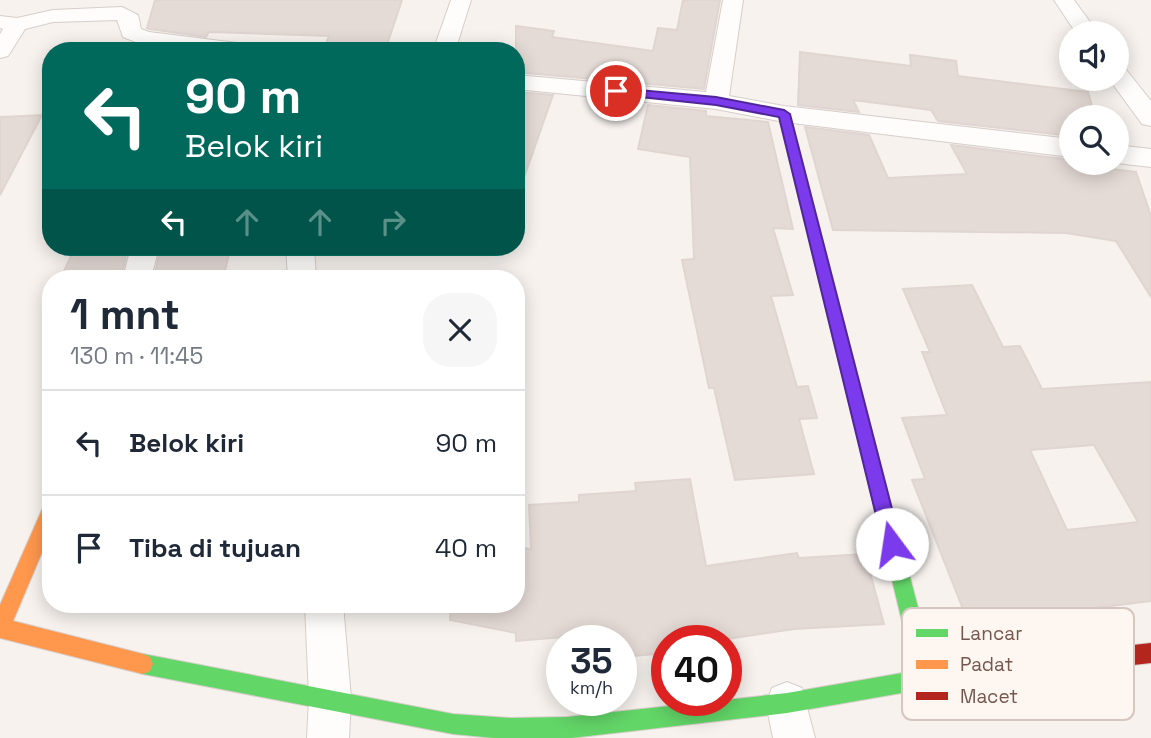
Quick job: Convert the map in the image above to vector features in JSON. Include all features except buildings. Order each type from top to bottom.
[{"type":"street","points":[[447,42],[461,0]]},
{"type":"street","points":[[716,101],[733,0]]},
{"type":"street","points":[[1063,0],[1078,21]]},
{"type":"street","points":[[0,51],[9,23],[53,16],[122,13],[127,15],[131,32],[165,42]]},
{"type":"street","points":[[525,83],[716,101],[784,114],[1059,147]]},
{"type":"street","points":[[1129,89],[1151,118]]},
{"type":"street","points":[[784,114],[908,608]]},
{"type":"street","points":[[1129,155],[1151,158]]},
{"type":"street","points":[[42,530],[0,628],[140,663],[329,718],[511,729],[790,720],[902,685]]},
{"type":"street","points":[[324,613],[329,718]]},
{"type":"traffic: fast","points":[[867,443],[908,608]]},
{"type":"traffic: fast","points":[[143,664],[453,724],[511,729],[567,728],[787,703],[902,683]]},
{"type":"traffic: slow","points":[[784,114],[867,443]]},
{"type":"traffic: slow","points":[[42,530],[0,628],[143,664]]},
{"type":"traffic: jam","points":[[1134,655],[1151,653]]},
{"type":"route","points":[[616,91],[716,101],[784,114],[892,544]]}]
